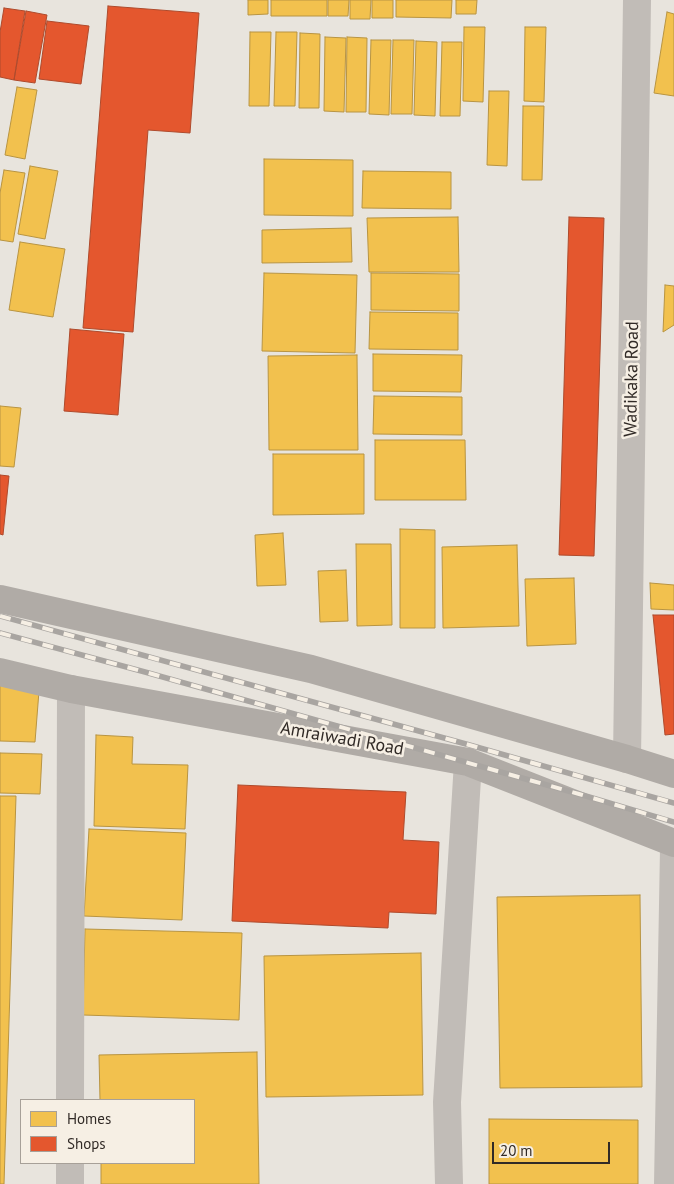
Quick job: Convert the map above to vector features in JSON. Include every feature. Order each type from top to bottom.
[{"type":"main road","points":[[0,599],[312,669],[674,774]]},
{"type":"main road","name":"Amraiwadi Road","points":[[0,672],[71,689],[468,762],[674,843]]},
{"type":"street","name":"Wadikaka Road","points":[[627,759],[636,0]]},
{"type":"street","points":[[70,1099],[71,689]]},
{"type":"street","points":[[449,1184],[447,1102],[468,762]]},
{"type":"street","points":[[668,1184],[674,850]]},
{"type":"street","points":[[70,1164],[70,1184]]},
{"type":"building: Homes","points":[[248,0],[268,0],[268,14],[248,15]]},
{"type":"building: Homes","points":[[271,0],[327,0],[327,16],[271,16]]},
{"type":"building: Homes","points":[[328,0],[349,0],[348,16],[328,16]]},
{"type":"building: Homes","points":[[350,0],[371,0],[370,19],[350,19]]},
{"type":"building: Homes","points":[[372,0],[393,0],[393,18],[372,18]]},
{"type":"building: Homes","points":[[396,0],[452,0],[451,18],[396,17]]},
{"type":"building: Homes","points":[[456,0],[477,0],[476,14],[456,14]]},
{"type":"building: Homes","points":[[667,12],[674,14],[674,96],[654,93]]},
{"type":"building: Homes","points":[[464,27],[485,27],[483,102],[463,101]]},
{"type":"building: Homes","points":[[525,27],[546,27],[544,102],[524,101]]},
{"type":"building: Homes","points":[[250,32],[271,32],[269,106],[249,106]]},
{"type":"building: Homes","points":[[276,32],[297,32],[295,106],[274,106]]},
{"type":"building: Homes","points":[[300,33],[320,34],[319,108],[299,108]]},
{"type":"building: Homes","points":[[325,37],[346,38],[344,112],[324,111]]},
{"type":"building: Homes","points":[[347,37],[367,38],[366,112],[346,112]]},
{"type":"building: Homes","points":[[371,40],[391,40],[389,115],[369,114]]},
{"type":"building: Homes","points":[[393,40],[414,40],[412,114],[391,114]]},
{"type":"building: Homes","points":[[416,41],[437,42],[435,116],[414,115]]},
{"type":"building: Homes","points":[[442,42],[462,42],[460,116],[440,116]]},
{"type":"building: Homes","points":[[17,87],[37,90],[25,159],[5,155]]},
{"type":"building: Homes","points":[[489,91],[509,91],[507,166],[487,165]]},
{"type":"building: Homes","points":[[523,106],[544,106],[542,180],[522,180]]},
{"type":"building: Homes","points":[[264,159],[353,160],[353,216],[264,215]]},
{"type":"building: Homes","points":[[30,166],[58,171],[45,239],[18,234]]},
{"type":"building: Homes","points":[[4,170],[25,173],[13,242],[0,240],[0,193]]},
{"type":"building: Homes","points":[[363,171],[451,172],[451,209],[362,208]]},
{"type":"building: Homes","points":[[458,217],[459,272],[369,272],[367,218]]},
{"type":"building: Homes","points":[[351,228],[352,262],[262,263],[262,230]]},
{"type":"building: Homes","points":[[20,242],[65,249],[53,317],[9,310]]},
{"type":"building: Homes","points":[[264,273],[357,275],[355,353],[262,351]]},
{"type":"building: Homes","points":[[371,273],[459,274],[459,311],[371,310]]},
{"type":"building: Homes","points":[[665,285],[674,286],[674,325],[663,332]]},
{"type":"building: Homes","points":[[370,312],[458,313],[458,350],[369,349]]},
{"type":"building: Homes","points":[[373,354],[462,355],[461,392],[373,391]]},
{"type":"building: Homes","points":[[357,355],[358,450],[269,450],[268,356]]},
{"type":"building: Homes","points":[[374,396],[462,397],[462,435],[373,434]]},
{"type":"building: Homes","points":[[0,406],[21,408],[14,467],[0,466]]},
{"type":"building: Homes","points":[[375,440],[465,440],[466,500],[375,500]]},
{"type":"building: Homes","points":[[273,454],[364,454],[364,514],[273,515]]},
{"type":"building: Homes","points":[[400,529],[435,530],[435,628],[400,628]]},
{"type":"building: Homes","points":[[283,533],[286,585],[257,586],[255,535]]},
{"type":"building: Homes","points":[[356,544],[391,544],[392,625],[357,626]]},
{"type":"building: Homes","points":[[517,545],[519,626],[443,628],[442,547]]},
{"type":"building: Homes","points":[[346,570],[348,621],[320,622],[318,571]]},
{"type":"building: Homes","points":[[574,578],[576,644],[527,646],[525,579]]},
{"type":"building: Homes","points":[[650,583],[674,585],[674,610],[651,609]]},
{"type":"building: Homes","points":[[0,685],[39,691],[35,742],[0,741]]},
{"type":"building: Homes","points":[[96,735],[133,737],[132,764],[188,765],[185,829],[94,826]]},
{"type":"building: Homes","points":[[0,753],[42,754],[40,794],[0,793]]},
{"type":"building: Homes","points":[[0,796],[16,796],[4,1184],[0,1184]]},
{"type":"building: Homes","points":[[89,829],[186,833],[182,920],[84,916]]},
{"type":"building: Homes","points":[[640,895],[642,1087],[500,1088],[497,897]]},
{"type":"building: Homes","points":[[85,929],[242,933],[239,1020],[83,1015]]},
{"type":"building: Homes","points":[[421,953],[423,1095],[266,1097],[264,956]]},
{"type":"building: Homes","points":[[257,1052],[259,1184],[101,1184],[101,1164],[195,1164],[195,1099],[100,1099],[99,1055]]},
{"type":"building: Homes","points":[[489,1119],[638,1120],[638,1184],[489,1184]]},
{"type":"building: Shops","points":[[108,6],[199,13],[190,133],[148,130],[133,332],[83,328]]},
{"type":"building: Shops","points":[[4,8],[25,11],[14,80],[0,77],[0,32]]},
{"type":"building: Shops","points":[[26,11],[47,15],[35,83],[14,80]]},
{"type":"building: Shops","points":[[47,21],[89,26],[81,84],[39,79]]},
{"type":"building: Shops","points":[[569,217],[604,218],[594,556],[559,555]]},
{"type":"building: Shops","points":[[70,329],[124,334],[118,415],[64,411]]},
{"type":"building: Shops","points":[[0,475],[9,476],[3,535],[0,534]]},
{"type":"building: Shops","points":[[653,615],[674,615],[674,734],[665,735]]},
{"type":"building: Shops","points":[[238,785],[406,792],[403,840],[439,842],[436,914],[389,912],[388,928],[232,921]]},
{"type":"railway","points":[[0,616],[674,803]]},
{"type":"railway","points":[[0,633],[145,672],[674,822]]}]
